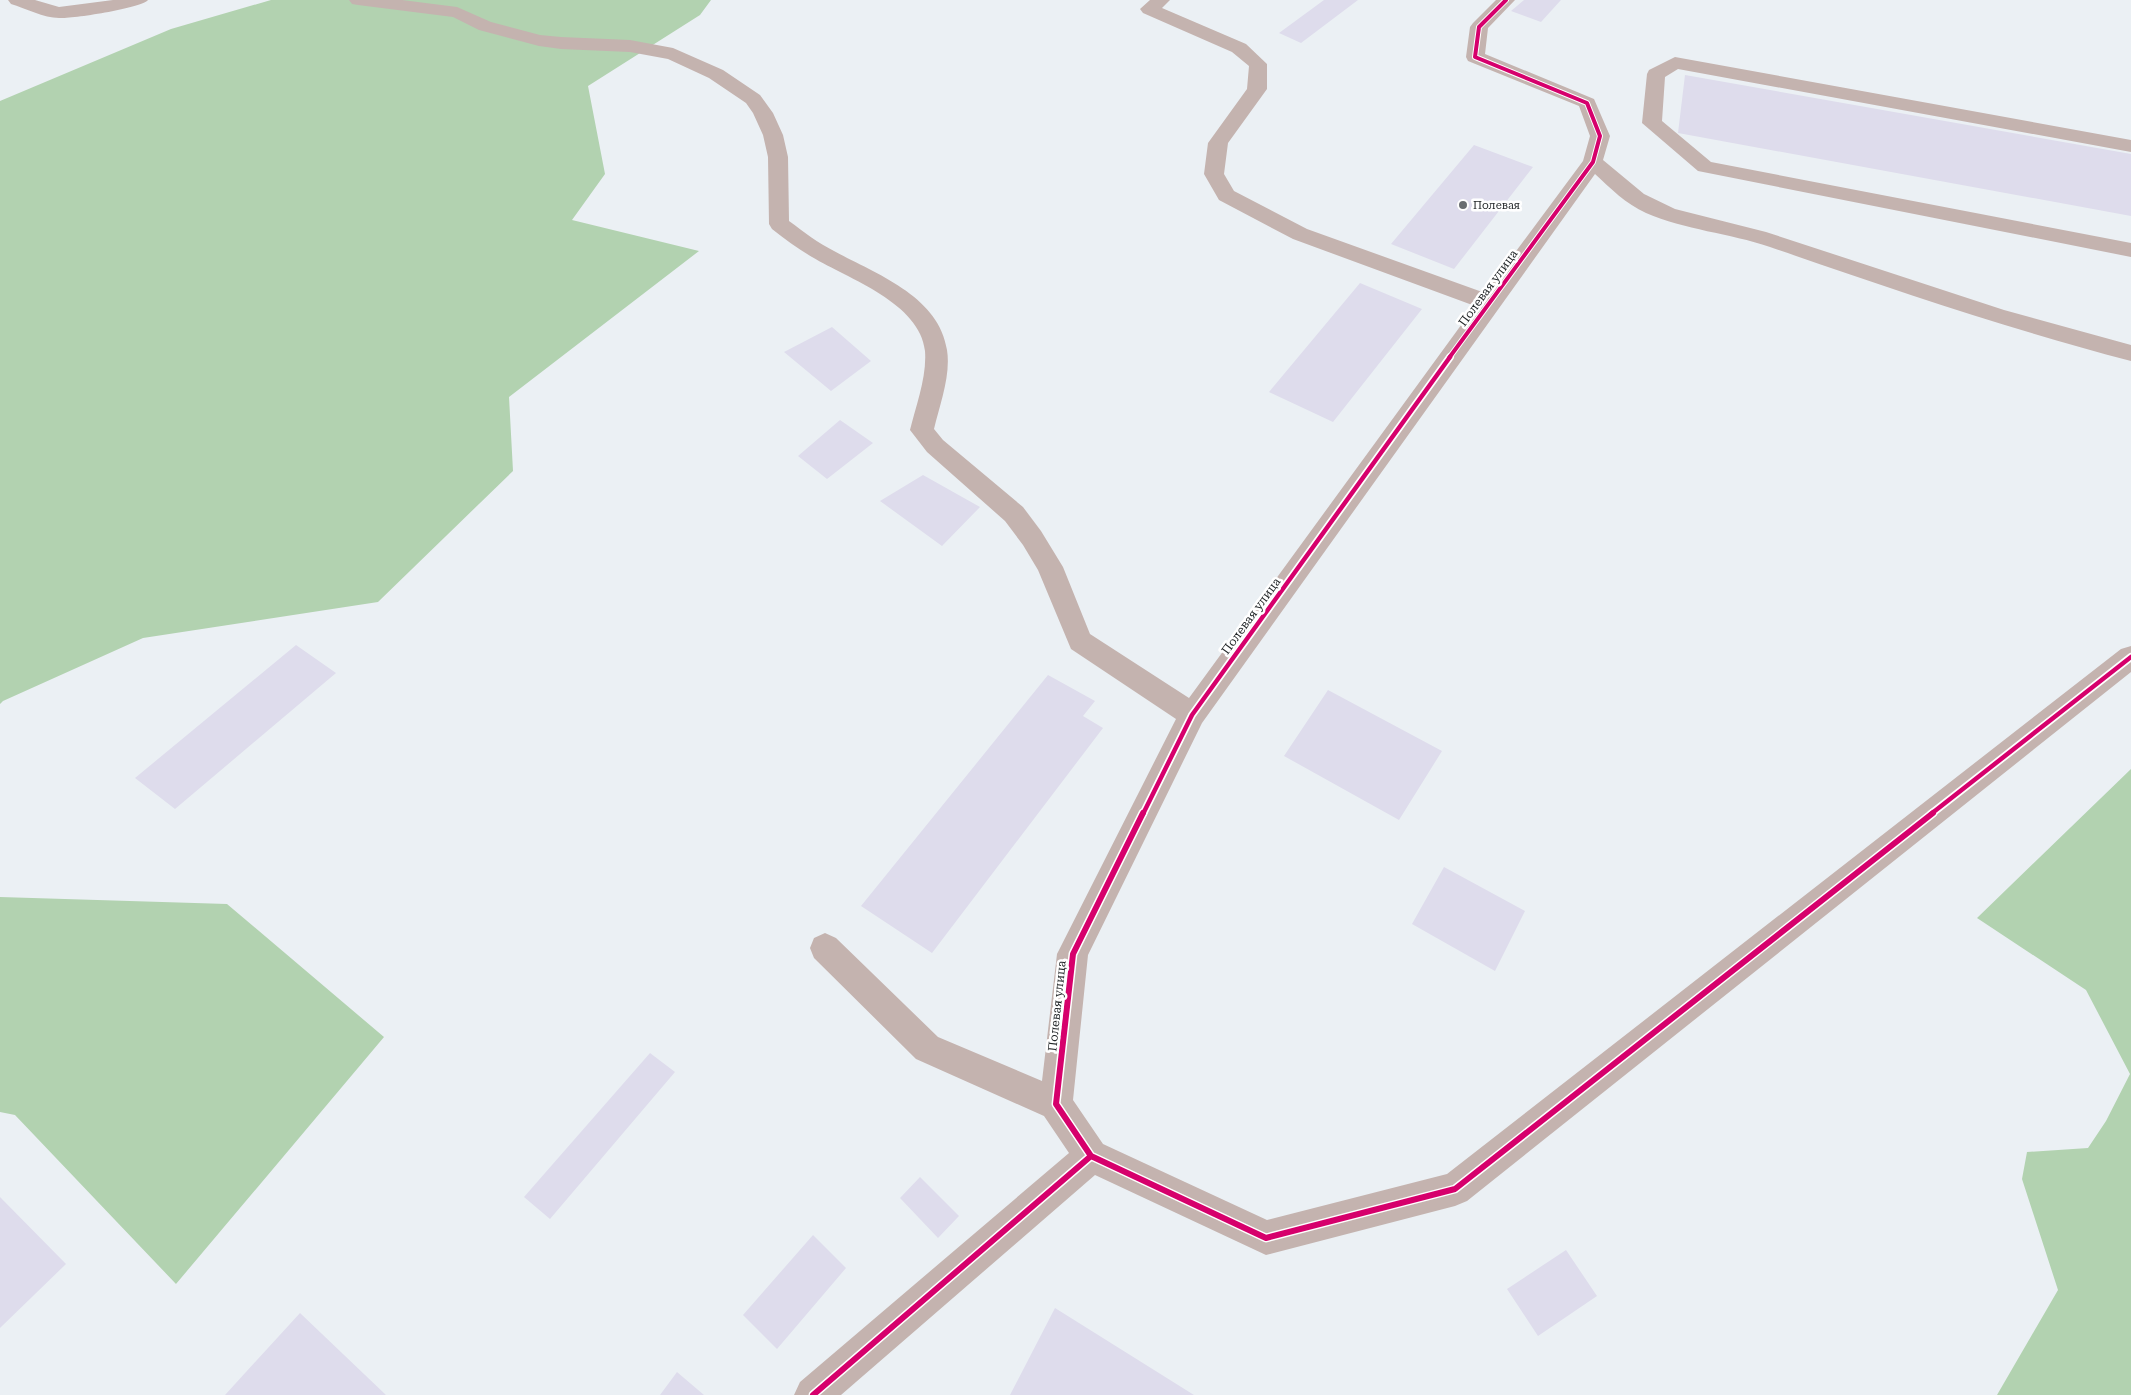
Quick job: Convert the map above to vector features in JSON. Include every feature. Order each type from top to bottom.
[{"type":"street","points":[[17,0],[58,12],[130,3],[140,0]]},
{"type":"street","points":[[358,0],[457,12],[485,26],[539,40],[582,45],[630,46],[674,54],[716,74],[753,99],[763,113],[774,135],[778,157],[778,224],[825,256],[870,278],[911,307],[930,330],[936,351],[932,384],[922,430],[935,446],[1014,514],[1050,567],[1080,640],[1192,715]]},
{"type":"street","points":[[1161,0],[1149,9],[1239,48],[1258,64],[1257,89],[1218,143],[1214,174],[1226,195],[1300,234],[1489,304]]},
{"type":"street","name":"Полевая улица","points":[[1056,1104],[1073,954],[1192,715],[1593,162],[1600,136],[1587,103],[1475,58],[1479,27],[1506,0]]},
{"type":"street","points":[[2131,146],[1674,62],[1656,74],[1652,123],[1704,167],[2131,250]]},
{"type":"street","points":[[1593,162],[1636,198],[1673,215],[1768,240],[1956,302],[2082,341],[2131,353]]},
{"type":"street","points":[[826,948],[927,1048],[1056,1104],[1091,1156],[1266,1238],[1455,1189],[2131,657]]},
{"type":"street","points":[[813,1395],[1091,1156]]},
{"type":"green space","points":[[271,0],[711,0],[700,15],[588,86],[605,174],[572,220],[699,251],[509,397],[513,471],[378,602],[143,638],[0,704],[0,101],[171,29]]},
{"type":"green space","points":[[2131,769],[2131,1395],[1997,1395],[2058,1290],[2022,1179],[2027,1152],[2088,1148],[2106,1121],[2130,1074],[2086,990],[1977,918]]},
{"type":"green space","points":[[0,897],[227,904],[384,1037],[176,1284],[15,1115],[0,1112]]},
{"type":"building","points":[[1324,0],[1358,0],[1301,43],[1279,33]]},
{"type":"building","points":[[1524,0],[1561,0],[1541,22],[1511,11]]},
{"type":"building","points":[[1685,75],[2131,154],[2131,216],[1678,133]]},
{"type":"building","name":"Полевая","points":[[1474,145],[1533,167],[1454,269],[1391,244]]},
{"type":"building","points":[[1360,283],[1422,309],[1333,422],[1269,392]]},
{"type":"building","points":[[832,327],[871,361],[831,391],[784,352]]},
{"type":"building","points":[[840,420],[873,443],[827,479],[798,456]]},
{"type":"building","points":[[923,475],[980,507],[942,546],[880,501]]},
{"type":"building","points":[[296,645],[336,673],[175,809],[135,778]]},
{"type":"building","points":[[1048,675],[1095,701],[1083,716],[1103,728],[932,953],[861,906]]},
{"type":"building","points":[[1328,690],[1442,751],[1399,820],[1284,756]]},
{"type":"building","points":[[1444,867],[1525,911],[1495,971],[1412,924]]},
{"type":"building","points":[[650,1053],[675,1072],[550,1219],[524,1197]]},
{"type":"building","points":[[920,1177],[959,1216],[938,1238],[900,1198]]},
{"type":"building","points":[[0,1197],[66,1264],[0,1328]]},
{"type":"building","points":[[813,1235],[846,1268],[777,1349],[743,1315]]},
{"type":"building","points":[[1566,1250],[1597,1296],[1538,1336],[1507,1289]]},
{"type":"building","points":[[1055,1308],[1194,1395],[1010,1395]]},
{"type":"building","points":[[300,1313],[386,1395],[225,1395]]},
{"type":"building","points":[[677,1372],[704,1395],[660,1395]]},
{"type":"cycle path","points":[[1091,1156],[1056,1104],[1073,954],[1192,715],[1593,162],[1600,136],[1587,103],[1475,57],[1479,27],[1506,0]]},
{"type":"cycle path","points":[[813,1395],[1091,1156],[1266,1238],[1455,1189],[2131,657]]},
{"type":"place","name":"Полевая","points":[[1463,205]]}]
